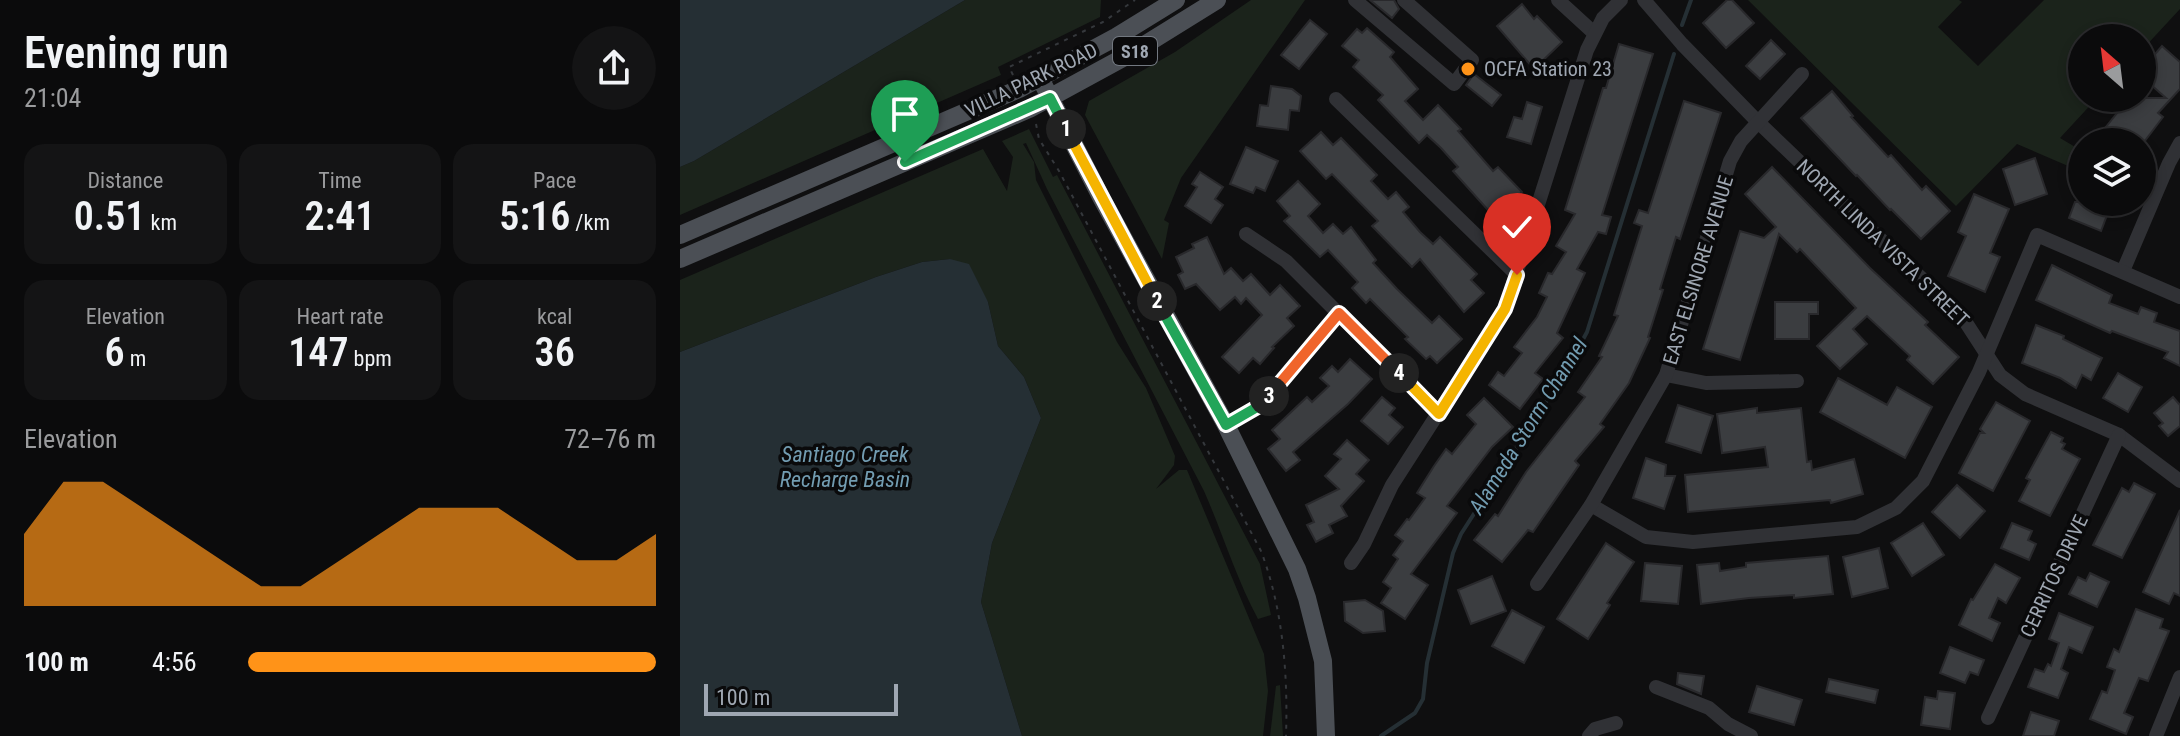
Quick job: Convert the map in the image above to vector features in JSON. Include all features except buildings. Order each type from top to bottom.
[{"type":"main road","name":"VILLA PARK ROAD","points":[[680,235],[1040,78],[1176,0]]},
{"type":"main road","name":"VILLA PARK ROAD","points":[[680,259],[1050,98],[1130,54],[1217,0]]},
{"type":"main road","points":[[1040,78],[1109,212],[1226,425],[1288,549],[1307,598],[1323,661],[1326,736]]},
{"type":"street","points":[[1355,0],[1454,84],[1472,60],[1404,0]]},
{"type":"street","points":[[1558,0],[1594,33]]},
{"type":"street","points":[[1351,563],[1364,544],[1392,485],[1505,309],[1594,33],[1603,18],[1621,0]]},
{"type":"street","name":"NORTH LINDA VISTA STREET","points":[[1644,0],[1757,121],[1963,318],[2000,375],[2025,394],[2119,435],[2180,481]]},
{"type":"street","name":"EAST ELSINORE AVENUE","points":[[1537,584],[1591,505],[1666,375],[1730,161],[1757,121],[1802,74]]},
{"type":"street","points":[[1336,99],[1517,275]]},
{"type":"street","points":[[2123,271],[2180,143]]},
{"type":"street","points":[[1246,234],[1286,261],[1439,414]]},
{"type":"street","points":[[1591,505],[1646,537],[1693,542],[1857,527],[1896,508],[1923,481],[1988,355],[2037,235],[2180,297]]},
{"type":"street","points":[[1226,425],[1259,406],[1339,313]]},
{"type":"street","points":[[1666,375],[1706,383],[1797,381]]},
{"type":"street","name":"CERRITOS DRIVE","points":[[1988,718],[2119,435]]},
{"type":"street","points":[[2156,736],[2180,677]]},
{"type":"street","points":[[1656,687],[1709,708],[1728,724],[1751,736]]},
{"type":"street","points":[[1589,736],[1595,729],[1616,723]]},
{"type":"path","points":[[1009,67],[1103,22],[1135,0]]},
{"type":"path","points":[[1037,126],[1039,139],[1059,171],[1264,559],[1274,593],[1283,645],[1286,736]]},
{"type":"shaded area","points":[[965,0],[1101,0],[1100,17],[998,67],[1001,75],[680,215],[680,167]]},
{"type":"shaded area","points":[[1251,0],[1305,0],[1181,178],[1164,220],[1169,223],[1162,259],[1085,115],[1089,101],[1175,52]]},
{"type":"shaded area","points":[[1748,0],[1959,0],[1962,2],[1938,27],[1978,66],[2044,0],[2180,0],[2180,9],[2156,35],[2156,24],[2068,24],[2068,112],[2084,112],[2060,138],[2068,143],[2068,166],[2017,144],[1956,206]]},
{"type":"shaded area","points":[[1029,129],[1053,177],[1057,175],[1260,564],[1271,615],[1258,619],[1204,491],[1026,143],[1023,144],[1034,162],[1036,180],[1117,342],[1146,388],[1175,456],[1174,465],[1156,489],[1179,470],[1187,470],[1264,654],[1268,691],[1263,736],[1022,736],[981,602],[992,543],[1041,418],[1024,377],[998,346],[988,302],[950,259],[922,262],[876,277],[680,352],[680,280],[983,149],[1007,191],[1013,157],[1002,141]]},
{"type":"shaded area","points":[[1280,685],[1283,736],[1270,736],[1276,686]]},
{"type":"water","points":[[680,0],[965,0],[680,167]]},
{"type":"water","name":"Santiago Creek Recharge Basin","points":[[950,259],[969,264],[988,302],[998,346],[1024,377],[1041,418],[992,543],[981,602],[1022,736],[680,736],[680,352],[876,277],[922,262]]},
{"type":"waterway","name":"Alameda Storm Channel","points":[[1682,25],[1691,0]]},
{"type":"waterway","name":"Alameda Storm Channel","points":[[1381,736],[1415,713],[1423,699],[1427,663],[1453,553],[1461,534],[1567,369],[1587,332],[1674,54]]},
{"type":"place","name":"OCFA Station 23","points":[[1468,69]]},
{"type":"route","points":[[905,162],[1050,98],[1226,425],[1259,406],[1339,313],[1439,414],[1505,309],[1517,275]]}]
